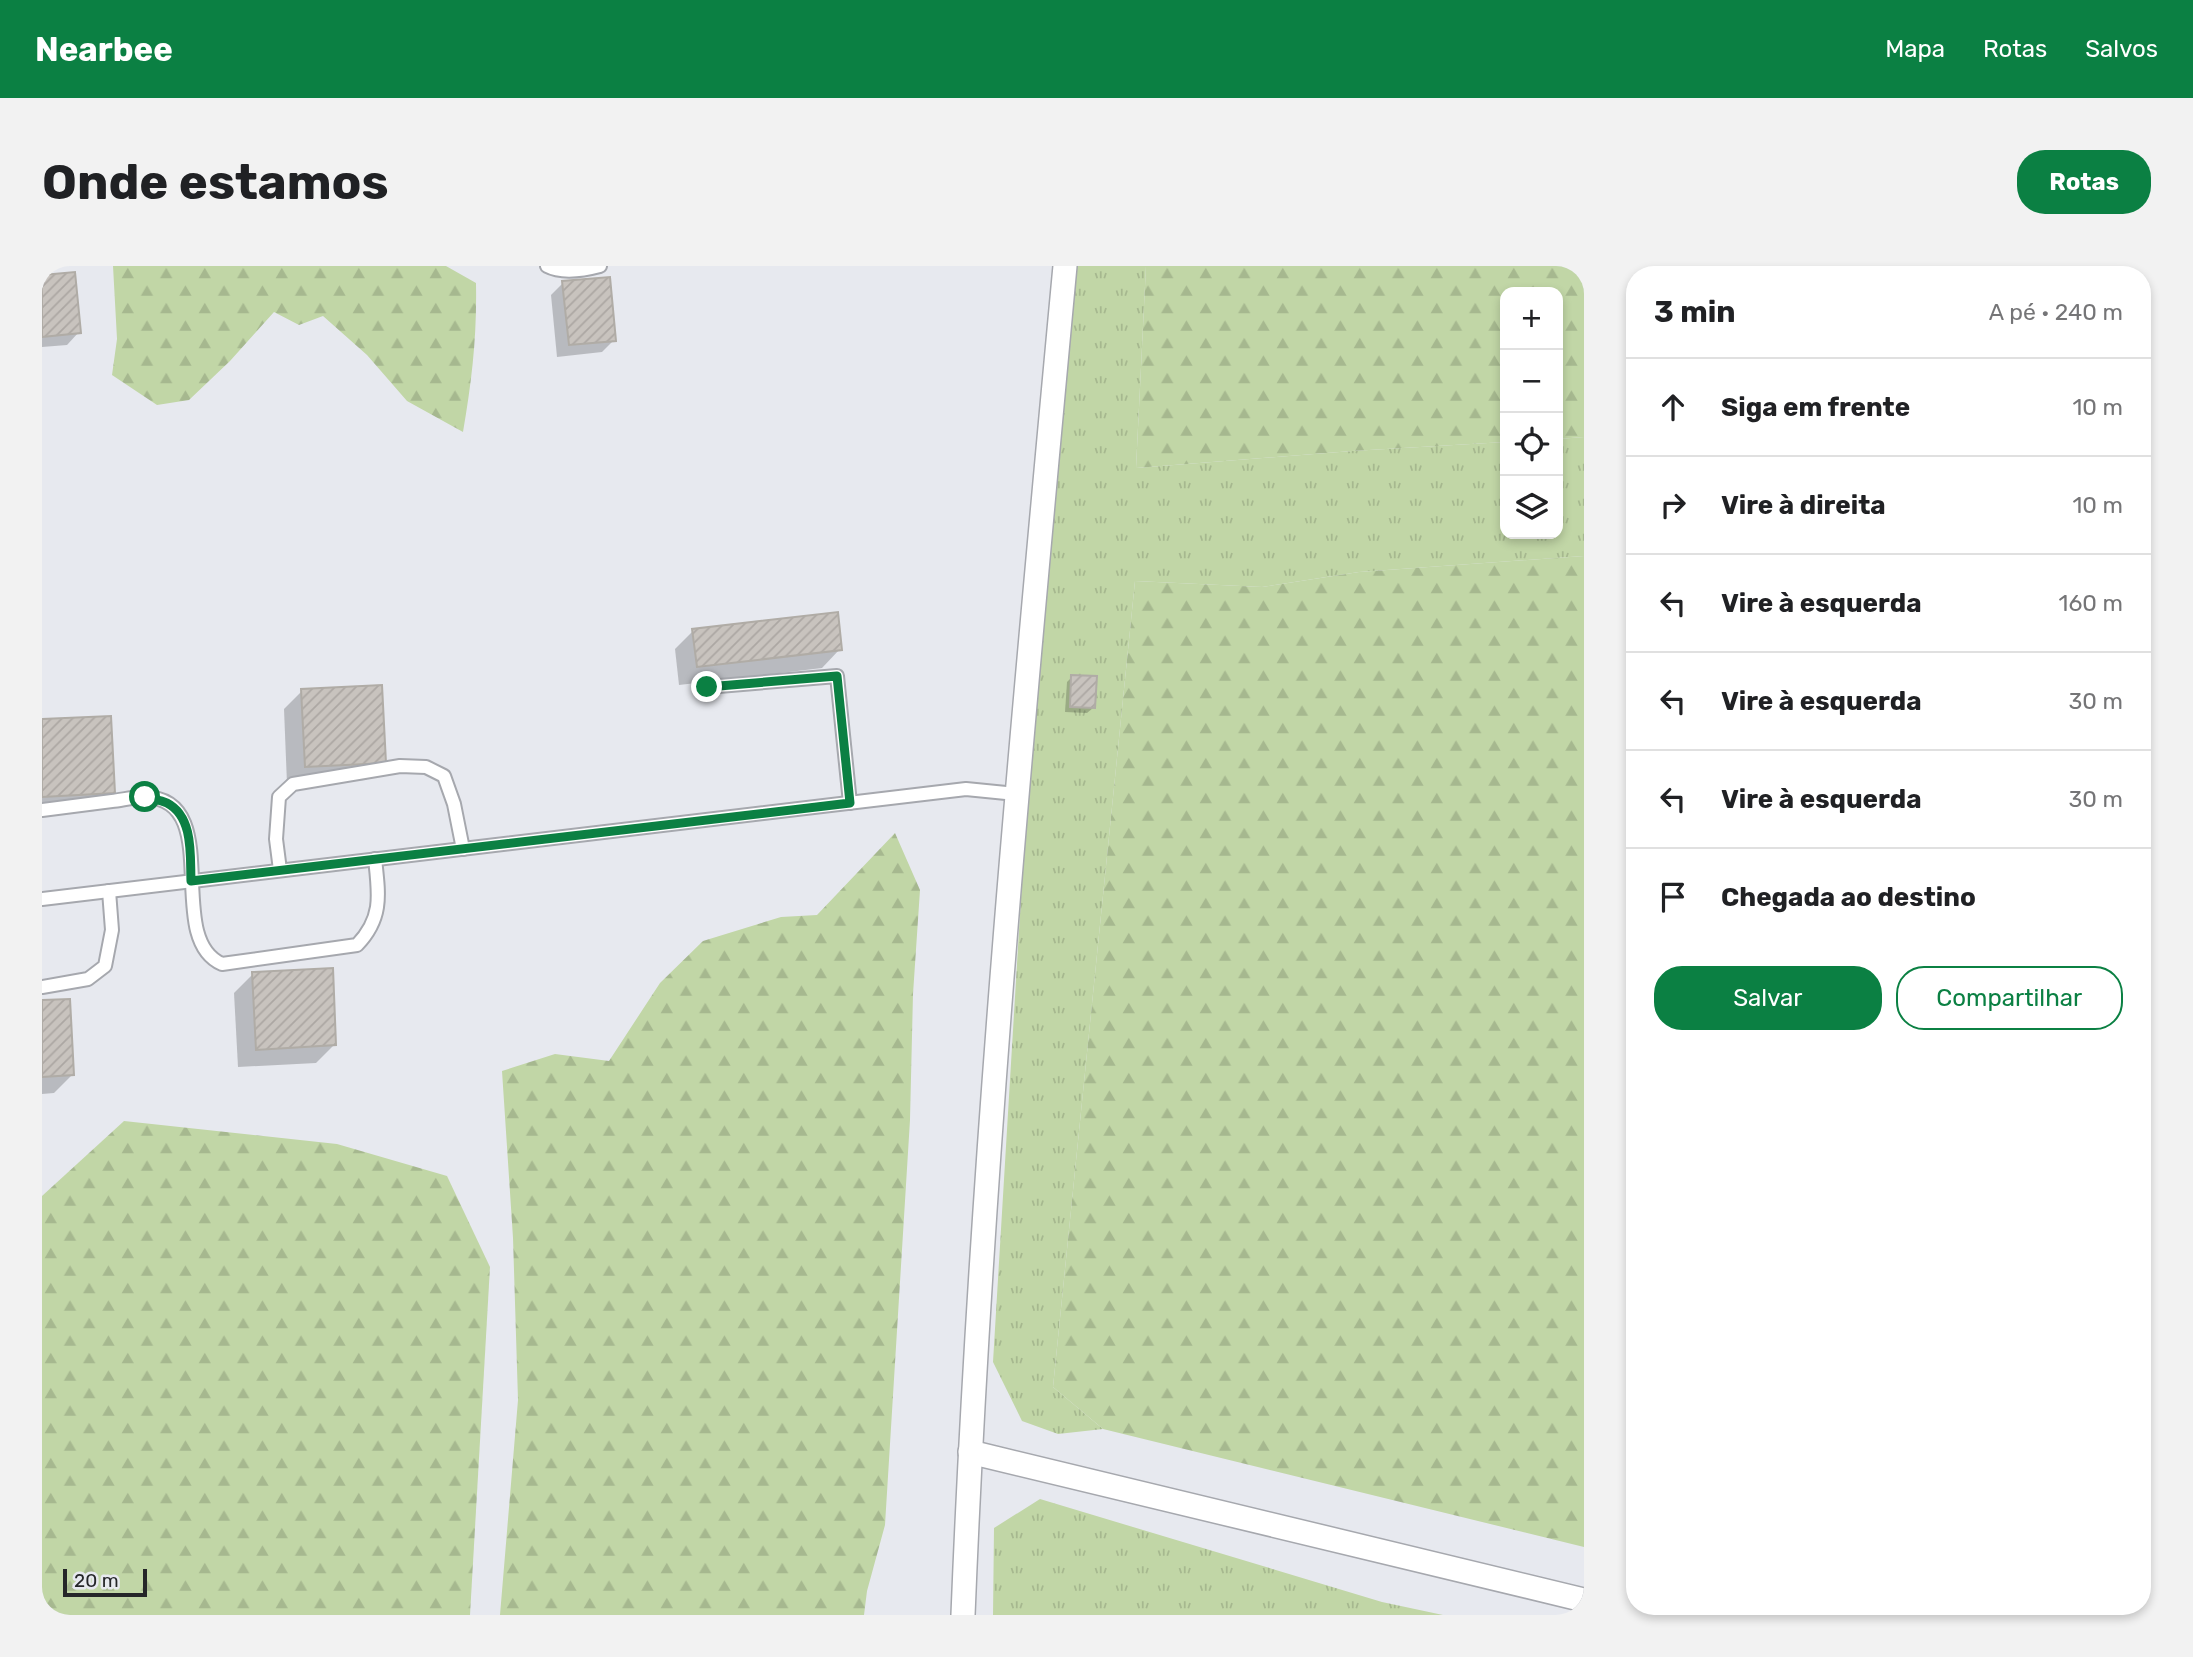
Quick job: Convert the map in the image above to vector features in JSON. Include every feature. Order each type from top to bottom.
[{"type":"street","points":[[963,1615],[970,1451],[1016,794],[1065,266]]},
{"type":"street","points":[[970,1451],[1584,1600]]},
{"type":"lane","points":[[547,266],[553,269],[583,270],[600,266]]},
{"type":"lane","points":[[707,687],[837,676],[850,803]]},
{"type":"lane","points":[[280,870],[276,839],[279,797],[293,784],[400,766],[426,767],[444,776],[454,804],[463,849]]},
{"type":"lane","points":[[44,898],[966,789],[1016,794]]},
{"type":"lane","points":[[42,810],[145,797],[168,803],[180,814],[188,829],[195,921],[202,943],[210,959],[222,964],[239,964],[357,945],[370,932],[378,909],[375,859]]},
{"type":"lane","points":[[42,987],[88,979],[105,966],[112,930],[109,891]]},
{"type":"green space","points":[[113,266],[446,266],[476,283],[473,358],[463,432],[407,401],[367,355],[323,316],[299,325],[274,312],[230,361],[189,400],[157,405],[112,375],[117,339]]},
{"type":"green space","points":[[1077,266],[1146,266],[1136,468],[1500,442],[1500,539],[1563,539],[1563,439],[1584,437],[1584,556],[1359,572],[1262,587],[1135,581],[1053,1387],[1103,1429],[1058,1434],[1022,1421],[993,1362],[1025,831],[1051,506]]},
{"type":"green space","points":[[1146,266],[1584,266],[1584,437],[1563,439],[1563,287],[1500,287],[1500,442],[1136,468]]},
{"type":"green space","points":[[1584,556],[1584,1547],[1103,1429],[1053,1387],[1135,581],[1262,587],[1359,572]]},
{"type":"green space","points":[[895,833],[920,890],[913,994],[910,1120],[885,1525],[867,1591],[864,1615],[500,1615],[518,1400],[513,1238],[502,1071],[555,1054],[609,1061],[660,983],[703,941],[781,917],[817,915]]},
{"type":"green space","points":[[124,1121],[337,1144],[447,1176],[490,1267],[470,1615],[42,1615],[42,1196]]},
{"type":"green space","points":[[1040,1499],[1382,1602],[1443,1615],[993,1615],[994,1528]]},
{"type":"building","points":[[75,272],[81,333],[42,337],[42,275]]},
{"type":"building","points":[[610,277],[616,341],[569,345],[562,281]]},
{"type":"building","points":[[838,612],[842,650],[697,667],[692,629]]},
{"type":"building","points":[[1071,675],[1097,676],[1095,708],[1070,707]]},
{"type":"building","points":[[382,685],[386,763],[305,767],[301,689]]},
{"type":"building","points":[[111,716],[115,793],[42,797],[42,719]]},
{"type":"building","points":[[333,968],[336,1045],[256,1050],[252,972]]},
{"type":"building","points":[[70,999],[74,1075],[42,1077],[42,1000]]},
{"type":"route","points":[[145,797],[168,803],[180,814],[188,829],[191,881],[850,803],[837,676],[707,687]]}]
